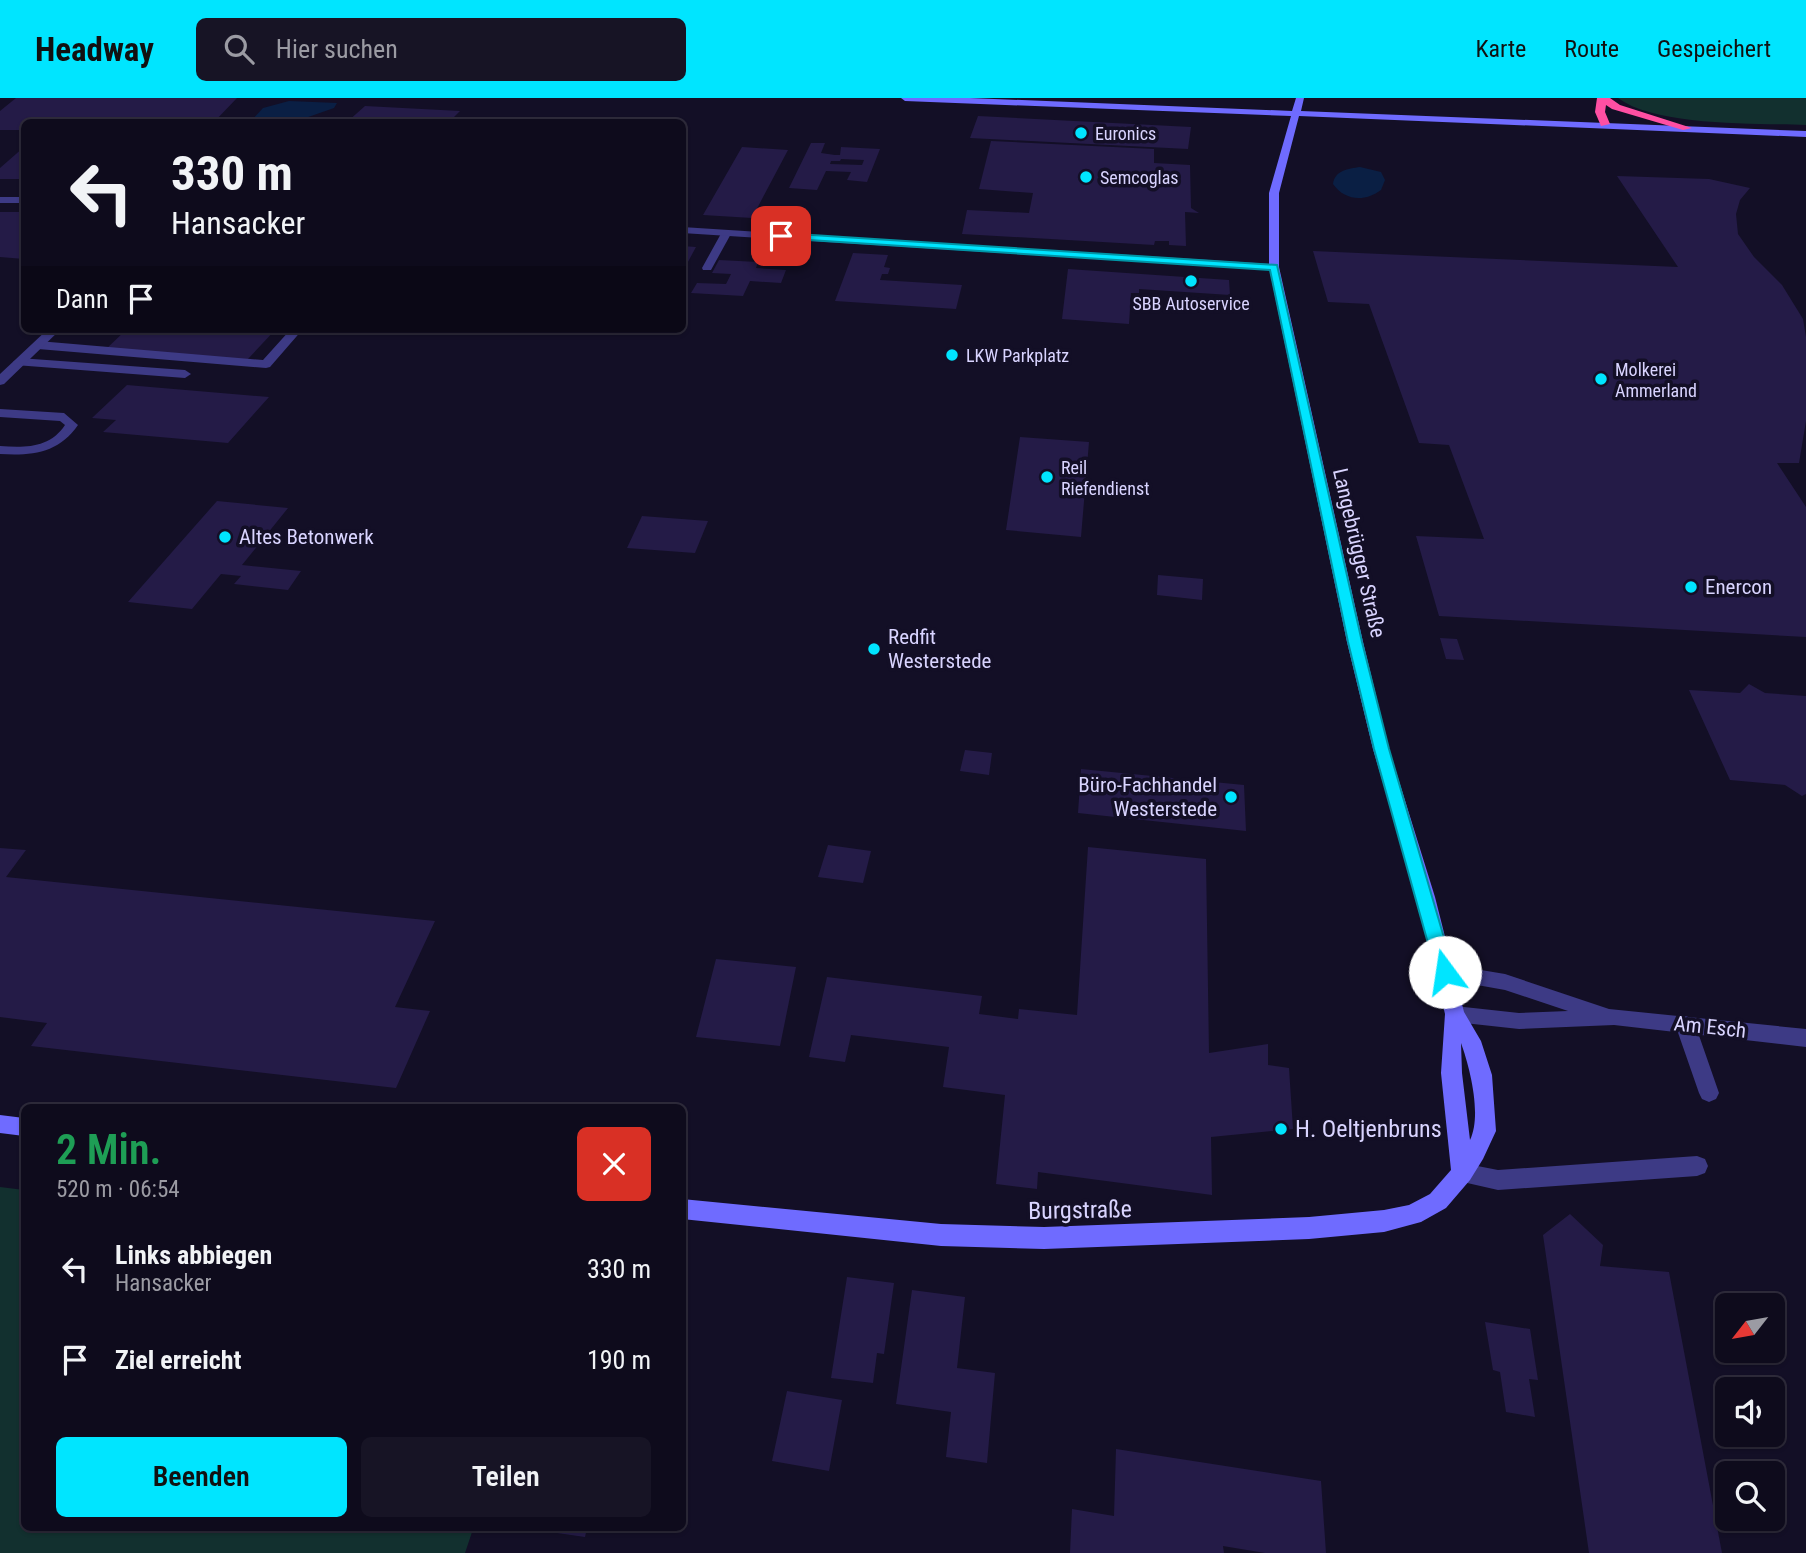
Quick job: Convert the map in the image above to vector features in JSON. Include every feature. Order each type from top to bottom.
[{"type":"highway","points":[[1605,124],[1600,112],[1603,98],[1616,107],[1687,128]]},
{"type":"highway","points":[[1616,107],[1625,125]]},
{"type":"street","points":[[905,98],[1806,134]]},
{"type":"street","name":"Langebrügger Straße","points":[[1300,98],[1274,193],[1274,267],[1355,642],[1381,749],[1455,1014]]},
{"type":"street","points":[[0,200],[21,201]]},
{"type":"street","points":[[686,230],[1274,267]]},
{"type":"street","points":[[707,268],[727,232]]},
{"type":"street","points":[[0,381],[51,333]]},
{"type":"street","points":[[38,345],[84,351],[266,364],[293,333]]},
{"type":"street","points":[[19,362],[184,374]]},
{"type":"street","points":[[0,412],[64,417],[72,425],[62,437],[45,448],[24,452],[0,450]]},
{"type":"street","name":"Am Esch","points":[[1445,972],[1505,982],[1614,1017]]},
{"type":"street","points":[[1455,1014],[1450,1064],[1461,1138],[1462,1173],[1498,1180],[1697,1166]]},
{"type":"street","name":"Am Esch","points":[[1455,1014],[1519,1021],[1614,1017],[1806,1038]]},
{"type":"street","name":"Burgstraße","points":[[686,1209],[941,1236],[1044,1238],[1309,1228],[1384,1221],[1413,1215],[1438,1201],[1462,1173],[1485,1131],[1482,1075],[1471,1041],[1455,1014]]},
{"type":"street","points":[[1685,1024],[1709,1093]]},
{"type":"street","points":[[0,1124],[21,1127]]},
{"type":"green space","points":[[1618,98],[1806,98],[1806,125],[1682,119],[1635,107]]},
{"type":"green space","points":[[0,1187],[21,1190],[21,1531],[472,1531],[465,1553],[0,1553]]},
{"type":"water","points":[[289,101],[337,103],[334,108],[303,119],[253,119],[263,108]]},
{"type":"water","points":[[1360,167],[1381,172],[1385,180],[1381,190],[1375,194],[1362,198],[1349,197],[1333,184],[1334,179],[1339,173]]},
{"type":"building","points":[[16,98],[237,98],[217,119],[21,119],[21,130],[0,130],[0,111]]},
{"type":"building","points":[[365,106],[460,111],[452,119],[350,119]]},
{"type":"building","name":"Euronics","points":[[978,116],[1191,127],[1188,149],[970,138]]},
{"type":"building","points":[[991,141],[1154,149],[1154,163],[1190,165],[1191,208],[1199,213],[1185,212],[1186,246],[1169,245],[1169,241],[1155,241],[1154,245],[962,234],[967,210],[1029,213],[1033,193],[979,189]]},
{"type":"building","points":[[811,143],[825,143],[821,153],[835,155],[840,155],[841,147],[880,149],[867,182],[847,180],[851,172],[826,171],[817,190],[789,188]],"holes":[[[841,159],[864,160],[862,165],[830,164],[831,161]]]},
{"type":"building","points":[[742,147],[788,150],[752,218],[703,215]]},
{"type":"building","points":[[21,150],[21,179],[0,179],[0,168]]},
{"type":"building","name":"Molkerei Ammerland","points":[[1617,176],[1709,179],[1750,188],[1740,200],[1736,214],[1738,234],[1754,257],[1782,285],[1803,319],[1806,337],[1806,421],[1799,463],[1777,463],[1806,507],[1806,637],[1439,616],[1416,536],[1484,539],[1449,445],[1419,443],[1369,304],[1328,302],[1313,251],[1678,267]]},
{"type":"building","points":[[0,212],[21,212],[21,259],[0,257]]},
{"type":"building","points":[[686,246],[696,247],[686,266]]},
{"type":"building","points":[[853,253],[888,255],[884,267],[890,268],[888,274],[882,274],[880,280],[962,285],[956,309],[835,301]]},
{"type":"building","points":[[719,260],[758,262],[756,268],[786,270],[781,283],[750,281],[743,296],[691,293],[697,283],[726,284],[731,274],[712,273]]},
{"type":"building","points":[[1068,269],[1229,280],[1230,295],[1139,289],[1139,293],[1131,293],[1129,324],[1062,319]]},
{"type":"building","points":[[123,333],[272,333],[247,360],[104,351]]},
{"type":"building","points":[[127,385],[269,397],[228,443],[103,432],[116,420],[92,418]]},
{"type":"building","points":[[1020,437],[1089,442],[1081,537],[1006,530]]},
{"type":"building","name":"Altes Betonwerk","points":[[217,501],[288,508],[242,565],[301,571],[288,590],[234,584],[241,576],[221,574],[192,609],[128,602]]},
{"type":"building","points":[[642,516],[708,521],[695,553],[627,548]]},
{"type":"building","points":[[1158,575],[1203,579],[1202,600],[1157,595]]},
{"type":"building","points":[[1440,638],[1457,639],[1464,660],[1446,659]]},
{"type":"building","points":[[1749,684],[1765,693],[1806,696],[1806,794],[1802,796],[1785,785],[1730,780],[1689,690],[1740,693]]},
{"type":"building","points":[[965,750],[992,753],[989,775],[960,771]]},
{"type":"building","points":[[1081,769],[1244,785],[1246,831],[1078,813]]},
{"type":"building","points":[[828,845],[871,851],[863,883],[818,877]]},
{"type":"building","points":[[1088,847],[1206,859],[1209,1053],[1268,1044],[1268,1065],[1289,1068],[1293,1129],[1211,1137],[1212,1195],[1038,1172],[1037,1189],[996,1184],[1005,1095],[943,1087],[949,1047],[851,1035],[845,1062],[809,1057],[827,977],[982,996],[979,1014],[1018,1019],[1019,1009],[1077,1015]]},
{"type":"building","points":[[0,848],[26,850],[6,877],[435,921],[395,1007],[430,1011],[396,1088],[31,1046],[47,1023],[0,1017]]},
{"type":"building","points":[[716,959],[796,967],[780,1046],[696,1037]]},
{"type":"building","points":[[1570,1214],[1603,1245],[1600,1266],[1669,1272],[1715,1516],[1715,1531],[1718,1531],[1722,1553],[1589,1553],[1543,1235]]},
{"type":"building","points":[[847,1277],[894,1283],[884,1354],[877,1353],[873,1383],[831,1378]]},
{"type":"building","points":[[912,1290],[965,1297],[957,1368],[995,1373],[987,1463],[946,1457],[951,1412],[896,1404]]},
{"type":"building","points":[[1485,1322],[1530,1329],[1538,1380],[1529,1379],[1535,1417],[1506,1412],[1500,1372],[1493,1370]]},
{"type":"building","points":[[787,1391],[842,1400],[829,1471],[772,1461]]},
{"type":"building","points":[[1116,1449],[1321,1481],[1326,1553],[1265,1553],[1223,1546],[1224,1553],[1070,1553],[1072,1509],[1114,1516]]},
{"type":"building","points":[[543,1531],[586,1531],[585,1537]]},
{"type":"place","name":"Euronics","points":[[1081,133]]},
{"type":"place","name":"Semcoglas","points":[[1086,177]]},
{"type":"place","name":"SBB Autoservice","points":[[1191,281]]},
{"type":"place","name":"LKW Parkplatz","points":[[952,355]]},
{"type":"place","name":"Molkerei Ammerland","points":[[1601,379]]},
{"type":"place","name":"Reil Riefendienst","points":[[1047,477]]},
{"type":"place","name":"Altes Betonwerk","points":[[225,537]]},
{"type":"place","name":"Enercon","points":[[1691,587]]},
{"type":"place","name":"Redfit Westerstede","points":[[874,649]]},
{"type":"place","name":"Büro-Fachhandel Westerstede","points":[[1231,797]]},
{"type":"place","name":"H. Oeltjenbruns","points":[[1281,1129]]},
{"type":"route","points":[[781,236],[1274,267],[1283,320],[1355,642],[1381,749],[1426,897],[1445,972]]}]
